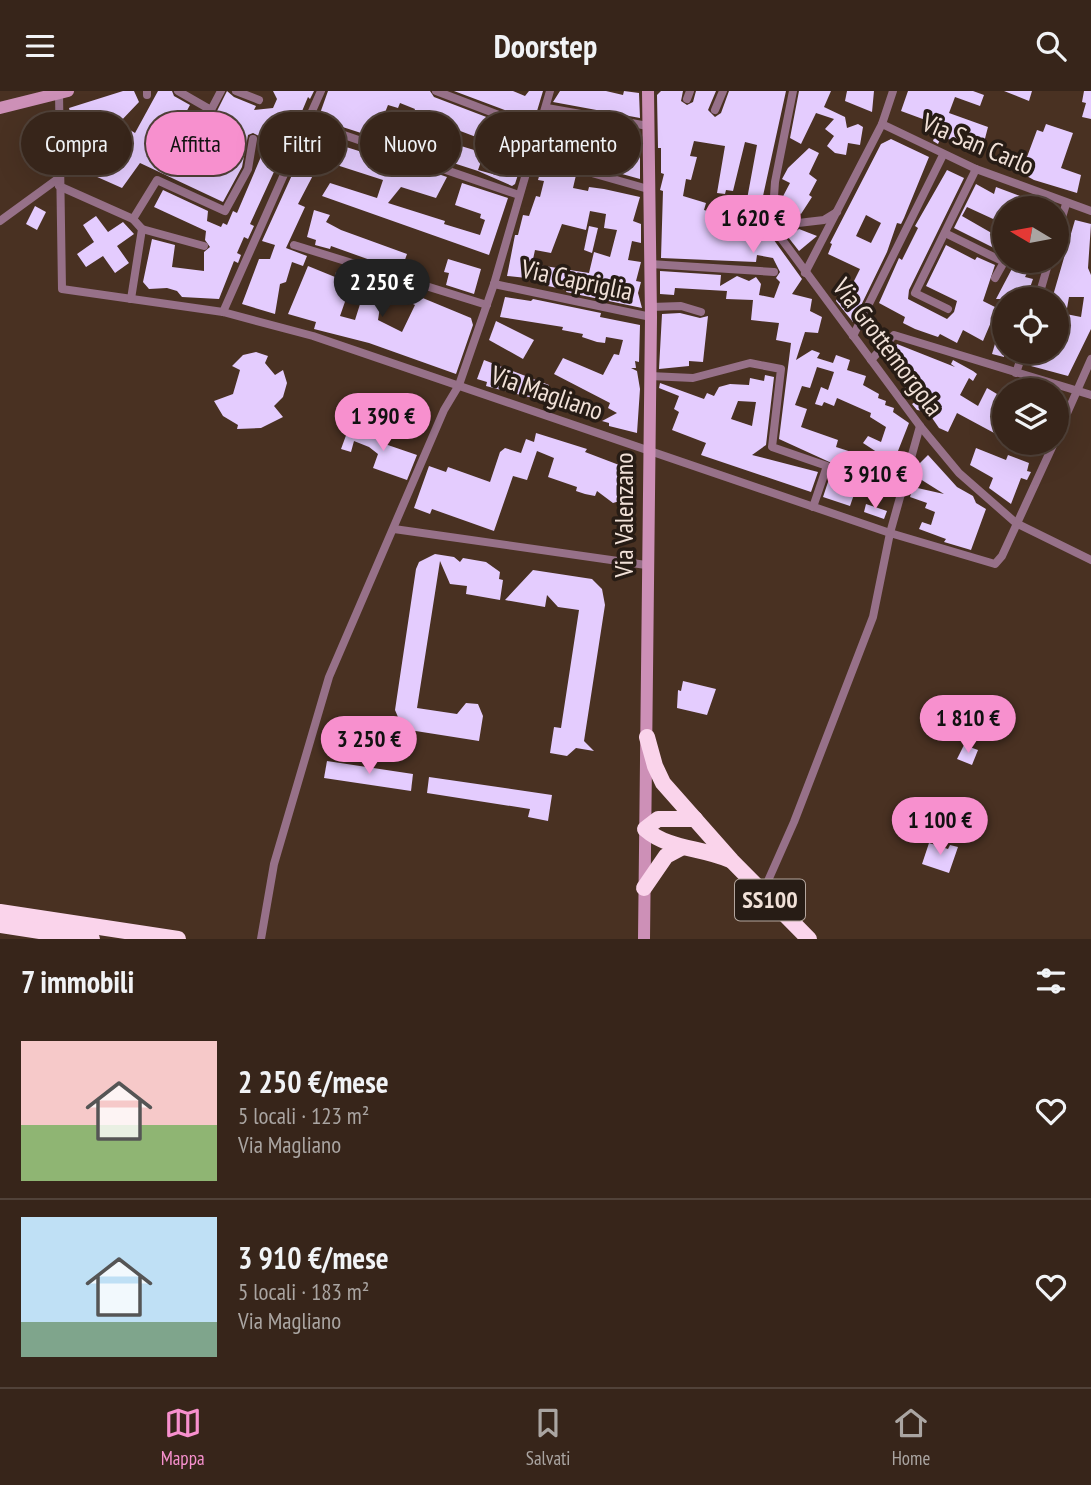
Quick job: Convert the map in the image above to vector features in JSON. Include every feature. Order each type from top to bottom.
[{"type":"highway","name":"SS100","points":[[647,737],[663,783],[732,861],[809,939]]},
{"type":"highway","points":[[645,829],[658,819],[695,819]]},
{"type":"highway","name":"SS100","points":[[645,829],[656,838],[681,848],[698,848],[732,861]]},
{"type":"highway","points":[[645,888],[661,861],[681,848]]},
{"type":"highway","points":[[0,912],[178,939]]},
{"type":"highway","points":[[0,925],[92,939]]},
{"type":"street","points":[[178,91],[211,110],[221,91]]},
{"type":"street","points":[[236,91],[259,100]]},
{"type":"street","points":[[314,112],[321,91]]},
{"type":"street","points":[[436,91],[491,112]]},
{"type":"street","points":[[546,112],[550,91]]},
{"type":"street","name":"Via Valenzano","points":[[644,939],[647,450],[651,312],[648,91]]},
{"type":"street","points":[[715,110],[723,91]]},
{"type":"street","points":[[793,91],[775,182],[772,226],[824,219],[838,212]]},
{"type":"street","name":"Via San Carlo","points":[[893,91],[882,124],[943,155],[1045,196]]},
{"type":"street","points":[[1,104],[64,92],[59,182]]},
{"type":"street","points":[[547,108],[648,126]]},
{"type":"street","points":[[805,273],[882,124]]},
{"type":"street","points":[[346,135],[519,195]]},
{"type":"street","points":[[133,219],[157,180],[225,211],[248,169],[253,139]]},
{"type":"street","points":[[853,336],[943,155]]},
{"type":"street","points":[[948,309],[915,293],[976,169]]},
{"type":"street","points":[[223,312],[286,175]]},
{"type":"street","points":[[261,939],[274,864],[330,677],[444,410],[459,385],[494,284],[525,175]]},
{"type":"street","points":[[600,175],[648,188]]},
{"type":"street","points":[[59,182],[133,219],[142,229],[204,246]]},
{"type":"street","points":[[0,221],[59,182]]},
{"type":"street","name":"Via Magliano","points":[[59,182],[62,289],[223,312],[313,336],[890,533],[995,564],[1002,556],[1016,523]]},
{"type":"street","name":"Via San Carlo","points":[[1069,205],[1091,211]]},
{"type":"street","name":"Via Grottemorgola","points":[[772,226],[920,426],[959,473],[1016,523],[1091,560]]},
{"type":"street","points":[[131,299],[142,229]]},
{"type":"street","points":[[945,233],[1004,262],[995,278]]},
{"type":"street","points":[[294,245],[486,305]]},
{"type":"street","points":[[650,264],[774,272]]},
{"type":"street","name":"Via Capriglia","points":[[494,284],[651,312],[681,306],[701,312]]},
{"type":"street","points":[[871,360],[894,335],[1091,395]]},
{"type":"street","points":[[1069,410],[1091,359]]},
{"type":"street","points":[[650,376],[693,378],[750,363],[781,369],[772,447],[827,465],[813,507]]},
{"type":"street","points":[[1016,373],[1019,364]]},
{"type":"street","points":[[763,892],[794,823],[873,617],[890,533],[920,426]]},
{"type":"street","points":[[1016,523],[1048,455]]},
{"type":"street","points":[[394,529],[646,565]]},
{"type":"building","points":[[123,91],[134,91],[139,102],[129,112],[70,112],[69,108]]},
{"type":"building","points":[[158,91],[172,91],[174,96],[190,105],[186,112],[146,112]]},
{"type":"building","points":[[227,91],[234,97],[256,106],[254,110],[273,108],[277,99],[273,91],[314,91],[310,99],[308,97],[302,112],[259,112],[259,136],[253,133],[248,135],[245,151],[245,112],[216,112]]},
{"type":"building","points":[[328,91],[430,91],[434,97],[475,113],[475,137],[461,131],[461,112],[414,112],[415,109],[400,103],[398,108],[388,105],[385,112],[360,112],[360,133],[346,128],[346,112],[320,112]]},
{"type":"building","points":[[454,91],[513,91],[525,96],[529,91],[543,91],[537,112],[510,112]]},
{"type":"building","points":[[560,91],[606,91],[623,95],[624,91],[639,93],[640,112],[607,112],[553,102]]},
{"type":"building","points":[[661,91],[683,91],[681,101],[687,105],[693,102],[696,91],[716,91],[708,110],[715,117],[721,113],[729,91],[786,91],[752,246],[760,236],[759,238],[771,236],[802,279],[792,294],[812,299],[810,311],[822,317],[818,333],[805,332],[796,360],[812,350],[820,353],[817,358],[833,363],[836,355],[850,360],[847,370],[866,376],[863,385],[879,394],[878,398],[886,401],[885,405],[894,408],[893,412],[909,423],[898,451],[902,454],[895,464],[863,443],[868,436],[881,442],[886,427],[870,417],[871,413],[837,398],[834,406],[824,402],[822,406],[815,404],[821,387],[828,390],[834,372],[817,367],[810,388],[802,386],[795,405],[807,409],[801,427],[838,440],[836,447],[867,457],[850,506],[823,497],[829,479],[836,482],[836,465],[779,439],[791,343],[776,340],[779,323],[751,320],[753,300],[726,299],[727,291],[675,288],[674,295],[660,294],[660,271],[721,275],[720,286],[737,276],[749,281],[756,277],[761,284],[759,295],[774,298],[780,282],[776,278],[780,272],[773,258],[757,255],[756,262],[661,258],[663,191],[660,190],[664,174],[661,173],[661,148],[658,148],[657,95]],"holes":[[[694,141],[725,146],[717,193],[725,194],[726,190],[733,191],[745,142],[757,145],[743,221],[704,210],[706,203],[683,196],[686,179],[691,180],[697,157],[690,156]]]},
{"type":"building","points":[[799,91],[831,91],[824,107],[845,117],[847,128],[858,124],[863,127],[860,145],[848,143],[846,155],[835,153],[827,146],[834,136],[825,129],[834,119],[816,113],[801,144],[790,138]]},
{"type":"building","points":[[847,91],[874,91],[872,112],[845,101]]},
{"type":"building","points":[[908,91],[973,91],[984,95],[980,106],[955,97],[949,113],[988,127],[982,150],[945,138],[945,129],[938,144],[933,141],[939,125],[901,111]]},
{"type":"building","points":[[1004,91],[1032,91],[1029,101]]},
{"type":"building","points":[[1084,91],[1091,91],[1091,119],[1082,117],[1086,103],[1082,102]]},
{"type":"building","points":[[146,113],[146,166],[140,163],[132,174],[132,131],[135,133]]},
{"type":"building","points":[[1046,124],[1073,133],[1061,168],[1081,175],[1077,193],[1034,180],[1021,173],[1037,130],[1043,132]]},
{"type":"building","points":[[891,139],[929,157],[904,218],[901,224],[897,223],[887,252],[853,322],[836,301],[842,288],[846,290],[851,287],[860,269],[828,254],[832,244],[830,243],[881,144]],"holes":[[[866,215],[881,223],[871,243],[856,236]]]},
{"type":"building","points":[[461,146],[475,150],[475,170],[461,165]]},
{"type":"building","points":[[346,147],[360,151],[360,173],[346,168]]},
{"type":"building","points":[[809,148],[819,153],[809,174],[817,180],[809,195],[812,197],[801,214],[780,202],[790,183],[782,179],[788,168]]},
{"type":"building","points":[[259,161],[259,175],[273,175],[250,224],[254,226],[248,239],[244,237],[237,253],[241,255],[238,263],[234,261],[219,299],[182,297],[177,291],[167,288],[149,289],[143,282],[152,239],[175,245],[172,267],[204,271],[204,252],[210,247],[205,240],[206,231],[154,207],[163,190],[208,211],[207,221],[221,227],[223,223],[227,225],[233,211],[237,213]]},
{"type":"building","points":[[947,170],[964,178],[909,290],[908,299],[947,319],[954,312],[957,301],[926,286],[946,245],[975,260],[977,257],[992,264],[992,273],[983,301],[992,306],[992,320],[983,341],[963,330],[957,343],[940,334],[938,337],[915,329],[903,323],[905,317],[879,303],[899,258],[902,260],[918,228],[915,226]]},
{"type":"building","points":[[93,175],[131,175],[122,188]]},
{"type":"building","points":[[166,175],[238,175],[223,202]]},
{"type":"building","points":[[292,175],[313,175],[298,204],[305,207],[286,248],[307,256],[303,266],[292,262],[286,282],[280,284],[275,314],[242,304],[259,259],[270,259],[275,245],[262,241]]},
{"type":"building","points":[[368,175],[447,177],[436,198],[401,187],[388,203],[480,235],[485,220],[480,218],[481,214],[455,205],[462,183],[508,198],[489,255],[322,196],[330,183],[377,198],[383,180]]},
{"type":"building","points":[[487,175],[518,175],[512,186]]},
{"type":"building","points":[[539,175],[576,175],[573,188],[588,191],[589,187],[604,189],[640,197],[633,221],[641,224],[641,243],[632,241],[628,260],[641,262],[636,281],[641,282],[638,293],[642,308],[566,292],[567,290],[543,285],[536,279],[507,276],[515,235],[518,235],[523,215],[529,216],[536,196],[540,197],[544,181],[538,180]],"holes":[[[590,211],[606,214],[604,228],[617,230],[610,257],[594,252],[589,273],[532,264],[535,250],[551,253],[562,224],[586,230]]]},
{"type":"building","points":[[976,184],[994,194],[996,187],[1020,196],[992,196],[992,218],[967,207],[962,216],[992,233],[992,247],[954,228]]},
{"type":"building","points":[[35,206],[46,212],[37,230],[26,224]]},
{"type":"building","points":[[314,210],[330,215],[326,222],[341,230],[407,254],[401,271],[331,246],[330,249],[315,245],[316,240],[307,237]]},
{"type":"building","points":[[96,216],[108,232],[123,222],[134,234],[117,246],[129,263],[115,273],[103,256],[86,267],[77,254],[94,242],[83,225]]},
{"type":"building","points":[[1075,220],[1091,224],[1088,268],[1091,275],[1091,329],[1068,376],[1031,366],[1069,364],[1069,315],[1081,317],[1084,297],[1069,297],[1069,287],[1055,287],[1060,273],[1069,273],[1069,241]]},
{"type":"building","points":[[589,226],[598,228],[592,253],[584,250]]},
{"type":"building","points":[[799,229],[817,236],[799,251],[788,237]]},
{"type":"building","points":[[448,259],[481,269],[474,294],[446,285],[449,273],[444,272]]},
{"type":"building","points":[[308,266],[335,277],[336,272],[383,288],[378,320],[402,332],[415,305],[409,302],[413,294],[471,318],[473,325],[456,374],[369,343],[314,329],[316,322],[288,314]],"holes":[[[347,296],[361,301],[355,320],[340,316]]]},
{"type":"building","points":[[1010,273],[1027,273],[1025,277],[1033,279],[1030,287],[1002,287]]},
{"type":"building","points":[[505,297],[531,301],[533,299],[601,313],[600,317],[640,325],[639,362],[635,361],[636,368],[631,368],[637,371],[640,389],[637,433],[609,426],[609,423],[602,421],[617,413],[608,408],[610,403],[554,374],[563,358],[603,375],[614,354],[619,355],[623,340],[606,337],[605,343],[597,342],[582,337],[583,334],[562,330],[563,327],[500,317]]},
{"type":"building","points":[[680,313],[700,318],[708,316],[703,362],[689,361],[689,366],[659,369],[662,314]]},
{"type":"building","points":[[496,321],[534,340],[523,359],[489,340]]},
{"type":"building","points":[[897,344],[955,367],[951,364],[953,360],[973,371],[977,374],[973,381],[969,378],[960,395],[978,406],[987,388],[992,391],[992,432],[957,413],[948,432],[939,428],[928,412],[917,410],[912,404],[915,402],[888,363]]},
{"type":"building","points":[[256,352],[268,356],[265,363],[275,375],[283,370],[287,383],[283,397],[274,406],[283,417],[261,428],[237,429],[238,425],[223,416],[214,401],[233,394],[240,370],[232,366],[243,355]]},
{"type":"building","points":[[484,360],[549,385],[548,390],[556,392],[552,403],[486,386],[487,382],[477,379]]},
{"type":"building","points":[[765,375],[774,377],[766,445],[752,455],[818,472],[811,492],[701,455],[706,443],[672,430],[679,412],[674,409],[679,396],[659,388],[660,383],[704,399],[707,393],[714,396],[719,387],[730,384],[749,385],[750,378],[764,381]],"holes":[[[738,401],[756,402],[752,426],[731,419]]]},
{"type":"building","points":[[375,424],[387,430],[382,443],[417,455],[407,480],[373,468],[378,454],[369,447],[354,441],[351,452],[341,449],[348,430],[369,437]]},
{"type":"building","points":[[536,433],[587,449],[585,452],[627,468],[623,500],[613,503],[597,491],[595,496],[585,494],[576,491],[577,487],[548,477],[554,458],[537,451],[527,480],[513,476],[494,531],[432,509],[430,514],[414,508],[429,466],[446,472],[448,467],[490,482],[500,452],[505,448],[521,453],[526,439],[534,442]]},
{"type":"building","points":[[976,448],[1006,460],[1008,455],[1029,463],[1027,471],[1031,472],[1027,480],[1021,478],[1011,504],[989,488],[993,478],[970,465]]},
{"type":"building","points":[[928,455],[957,487],[973,496],[976,503],[986,509],[971,550],[944,542],[946,539],[919,529],[922,522],[931,525],[935,512],[925,508],[927,503],[910,497],[913,487],[944,494],[917,477],[920,463]]},
{"type":"building","points":[[874,471],[895,481],[890,496],[870,487]]},
{"type":"building","points":[[866,504],[887,511],[884,519],[864,512]]},
{"type":"building","points":[[435,554],[454,557],[460,562],[463,558],[486,562],[500,572],[499,579],[503,580],[500,600],[466,594],[467,586],[450,584],[440,561],[417,708],[457,714],[466,703],[478,704],[483,716],[479,741],[403,729],[395,710],[416,569],[419,562]]},
{"type":"building","points":[[533,570],[592,579],[602,589],[605,605],[584,741],[594,751],[576,748],[567,756],[550,753],[554,727],[561,728],[579,610],[558,607],[547,595],[545,607],[505,600]]},
{"type":"building","points":[[683,681],[716,689],[707,715],[677,708],[678,690],[681,691]]},
{"type":"building","points":[[964,745],[978,750],[972,765],[957,759]]},
{"type":"building","points":[[327,761],[413,774],[411,791],[324,778]]},
{"type":"building","points":[[429,777],[552,795],[548,821],[528,817],[530,809],[427,793]]},
{"type":"building","points":[[929,843],[948,849],[950,845],[958,847],[949,873],[922,864]]}]
